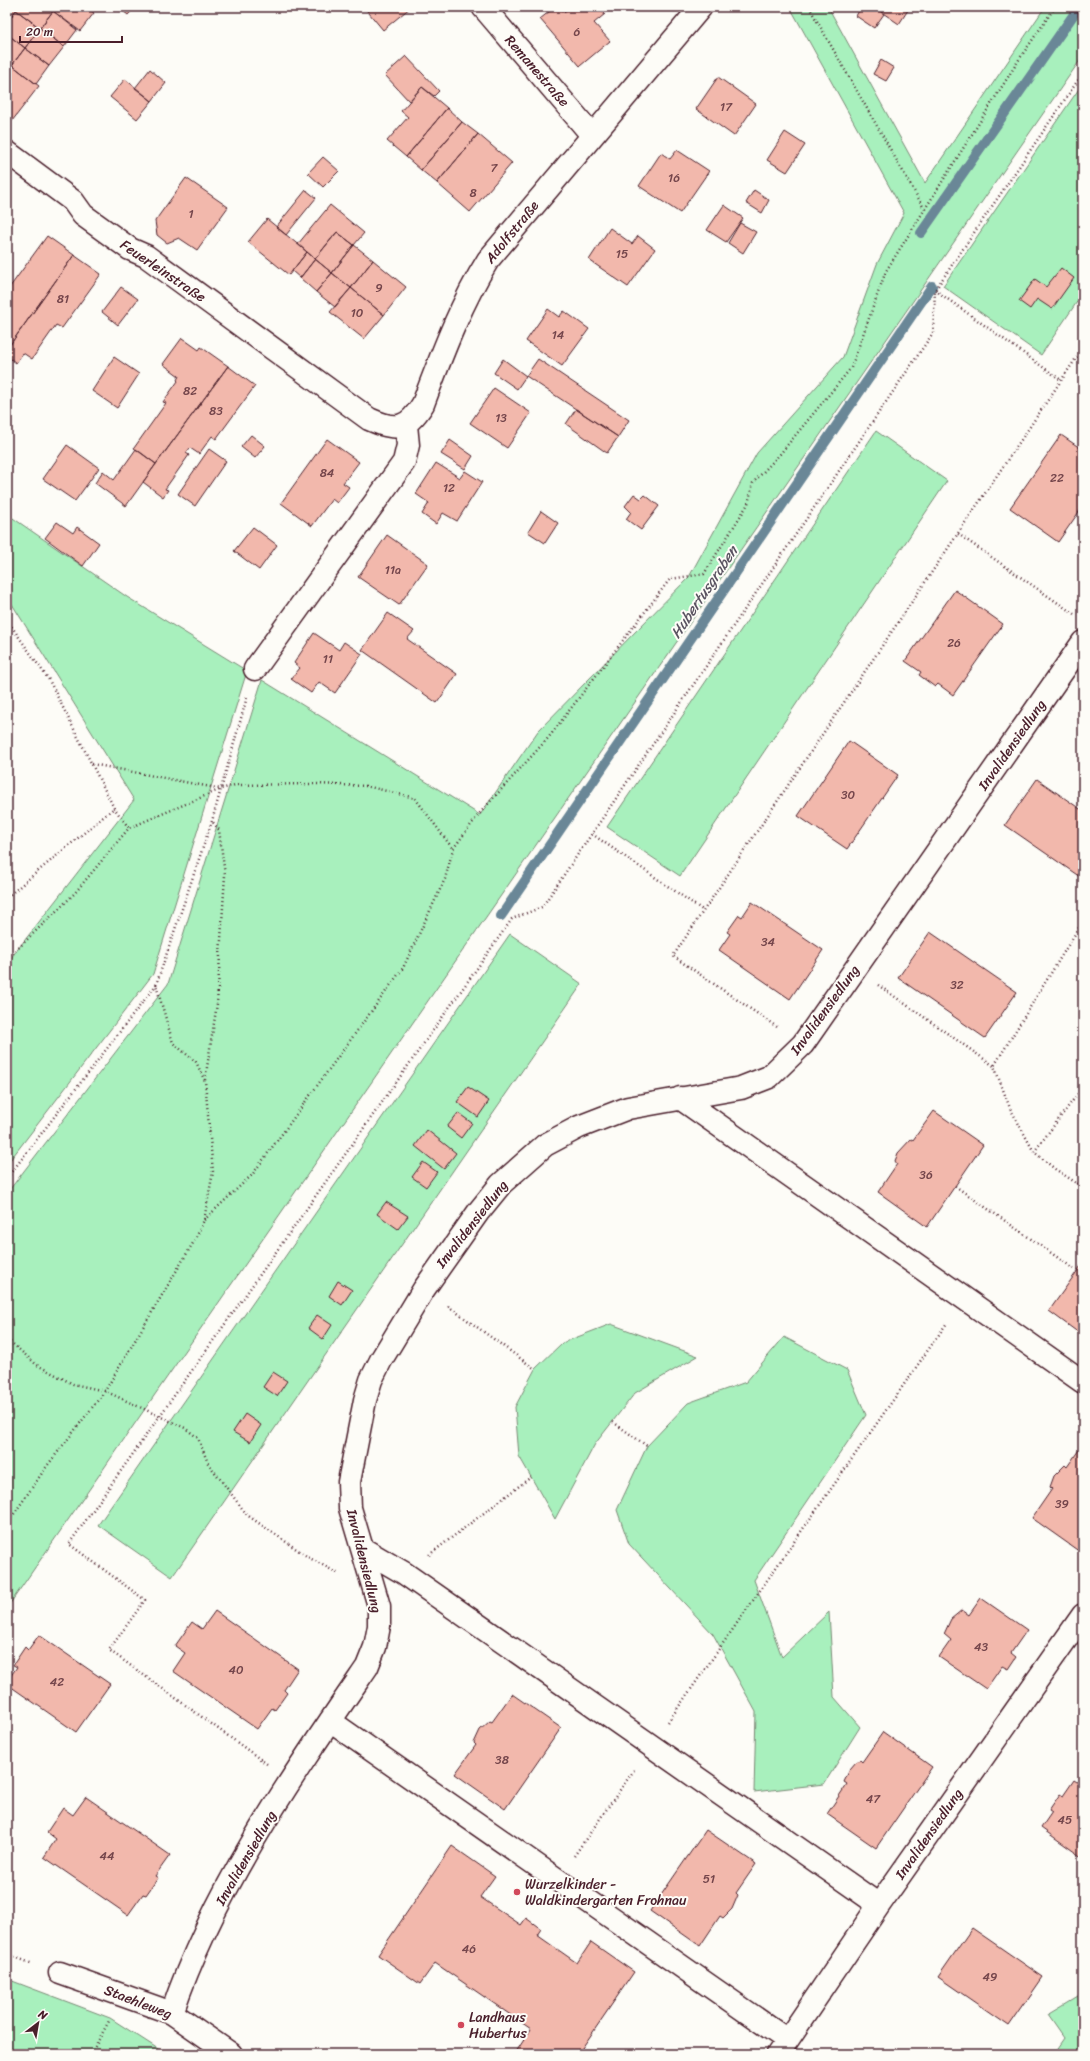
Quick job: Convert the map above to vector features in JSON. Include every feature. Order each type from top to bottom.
[{"type":"street","name":"Remanestraße","points":[[483,7],[592,135]]},
{"type":"street","name":"Adolfstraße","points":[[406,425],[416,416],[423,404],[456,318],[470,289],[488,260],[701,7]]},
{"type":"street","name":"Feuerleinstraße","points":[[7,152],[73,201],[83,216],[130,249],[146,256],[369,419],[385,426],[397,427],[406,425]]},
{"type":"street","points":[[255,669],[404,462],[408,446],[406,425]]},
{"type":"street","name":"Invalidensiedlung","points":[[172,2013],[184,1975],[231,1880],[290,1781],[367,1667],[375,1647],[380,1626],[379,1606],[350,1508],[349,1482],[365,1400],[371,1380],[381,1360],[424,1289],[479,1211],[501,1184],[545,1145],[579,1127],[628,1108],[741,1088],[768,1077],[803,1044],[1083,642]]},
{"type":"street","points":[[680,1098],[1083,1382]]},
{"type":"street","points":[[363,1549],[404,1574],[880,1905]]},
{"type":"street","name":"Invalidensiedlung","points":[[783,2047],[880,1905],[1083,1615]]},
{"type":"street","points":[[330,1721],[557,1879],[783,2047]]},
{"type":"street","name":"Staehleweg","points":[[60,1973],[172,2013],[231,2054]]},
{"type":"path","points":[[810,7],[925,210]]},
{"type":"path","points":[[204,1220],[252,1176],[403,968],[445,880],[453,849],[479,814],[549,737],[670,579],[704,574],[748,504],[753,483],[780,454],[851,368],[886,271],[1016,65],[1055,7]]},
{"type":"path","points":[[290,1781],[109,1650],[145,1600],[69,1544],[512,919],[542,907],[933,333],[934,290],[1083,73]]},
{"type":"path","points":[[934,290],[1061,380]]},
{"type":"path","points":[[803,1044],[673,956],[1083,348]]},
{"type":"path","points":[[958,534],[1076,615]]},
{"type":"path","points":[[7,620],[49,680],[114,808],[129,828]]},
{"type":"path","points":[[7,1178],[156,984],[212,821],[255,669]]},
{"type":"path","points":[[92,764],[220,789]]},
{"type":"path","points":[[7,959],[74,894],[129,828],[220,789],[235,785],[316,784],[366,786],[415,798],[453,849]]},
{"type":"path","points":[[7,897],[114,808]]},
{"type":"path","points":[[7,1524],[47,1466],[105,1391],[196,1238],[204,1220],[213,1172],[205,1081],[217,1004],[224,875],[219,830],[212,821]]},
{"type":"path","points":[[592,834],[704,911]]},
{"type":"path","points":[[994,1066],[1083,921]]},
{"type":"path","points":[[855,970],[994,1066],[1010,1108],[1034,1152],[1055,1169],[1078,1184],[1083,1185]]},
{"type":"path","points":[[156,984],[173,1043],[196,1062],[205,1081]]},
{"type":"path","points":[[1034,1152],[1083,1087]]},
{"type":"path","points":[[1078,1184],[1083,1177]]},
{"type":"path","points":[[955,1186],[1077,1271]]},
{"type":"path","points":[[424,1289],[535,1369]]},
{"type":"path","points":[[557,1879],[965,1298]]},
{"type":"path","points":[[7,1339],[37,1365],[73,1384],[105,1391],[185,1428],[198,1438],[208,1463],[247,1515],[308,1557],[338,1574],[370,1575]]},
{"type":"path","points":[[613,1422],[647,1446]]},
{"type":"path","points":[[404,1574],[531,1477]]},
{"type":"path","points":[[91,2054],[123,1996]]},
{"type":"green space","points":[[790,7],[828,7],[925,183],[1045,7],[1083,7],[1083,56],[7,1608],[7,1193],[168,984],[262,680],[480,815],[538,731],[689,577],[757,453],[843,357],[877,264],[904,213]]},
{"type":"green space","points":[[1083,83],[1083,293],[1041,355],[943,286]]},
{"type":"green space","points":[[876,431],[947,481],[680,876],[607,827]]},
{"type":"green space","points":[[7,514],[127,597],[247,671],[153,974],[7,1164],[7,963],[134,800],[7,596]]},
{"type":"green space","points":[[510,934],[582,984],[172,1577],[98,1525]]},
{"type":"green space","points":[[611,1324],[698,1356],[635,1393],[595,1444],[555,1519],[519,1456],[515,1407],[535,1369],[562,1343]]},
{"type":"green space","points":[[784,1337],[847,1370],[866,1415],[754,1580],[782,1657],[829,1612],[834,1697],[860,1727],[824,1784],[754,1792],[756,1712],[713,1634],[629,1544],[617,1510],[647,1446],[688,1403],[746,1382]]},
{"type":"green space","points":[[7,1979],[110,2018],[166,2054],[7,2054]]},
{"type":"green space","points":[[1083,1994],[1083,2054],[1053,2054],[1064,2038],[1048,2015]]},
{"type":"building","points":[[7,7],[48,7],[53,11],[40,28],[16,10],[7,22]]},
{"type":"building","points":[[56,7],[86,7],[94,13],[80,31],[53,11]]},
{"type":"building","points":[[118,7],[135,7],[128,15]]},
{"type":"building","points":[[364,7],[411,7],[383,30]]},
{"type":"building","points":[[555,7],[560,7],[564,12],[570,7],[599,7],[605,14],[594,23],[610,41],[580,66],[540,19]]},
{"type":"building","points":[[861,7],[874,7],[884,14],[874,28],[856,16]]},
{"type":"building","points":[[874,7],[910,7],[899,24]]},
{"type":"building","points":[[16,10],[40,28],[25,48],[7,34],[7,22]]},
{"type":"building","points":[[53,11],[77,30],[64,47],[40,28]]},
{"type":"building","points":[[40,28],[64,47],[49,66],[25,48]]},
{"type":"building","points":[[7,34],[25,48],[12,65],[7,62]]},
{"type":"building","points":[[25,48],[49,66],[36,84],[12,65]]},
{"type":"building","points":[[406,56],[439,91],[434,96],[422,87],[409,101],[385,75]]},
{"type":"building","points":[[881,60],[894,68],[886,81],[873,74]]},
{"type":"building","points":[[12,65],[39,86],[12,121],[7,117],[7,71]]},
{"type":"building","points":[[150,69],[166,83],[152,101],[135,88]]},
{"type":"building","points":[[718,77],[756,104],[734,136],[696,109]]},
{"type":"building","points":[[125,79],[152,101],[137,119],[110,97]]},
{"type":"building","points":[[422,87],[447,108],[406,157],[387,141],[408,117],[401,111]]},
{"type":"building","points":[[447,108],[462,122],[421,170],[406,157]]},
{"type":"building","points":[[462,122],[478,134],[437,183],[421,170]]},
{"type":"building","points":[[785,132],[805,145],[787,172],[767,160]]},
{"type":"building","points":[[478,134],[512,163],[470,212],[437,183]]},
{"type":"building","points":[[677,150],[709,171],[680,213],[639,186],[661,153],[670,159]]},
{"type":"building","points":[[323,157],[339,171],[323,187],[308,173]]},
{"type":"building","points":[[186,178],[228,207],[197,250],[179,238],[167,243],[157,235],[155,221]]},
{"type":"building","points":[[306,190],[316,198],[286,235],[276,227]]},
{"type":"building","points":[[754,190],[769,200],[762,213],[746,203]]},
{"type":"building","points":[[330,205],[364,233],[354,245],[337,232],[315,259],[298,244]]},
{"type":"building","points":[[724,205],[743,218],[726,242],[707,230]]},
{"type":"building","points":[[267,219],[307,252],[289,275],[248,242]]},
{"type":"building","points":[[740,223],[756,232],[743,253],[728,243]]},
{"type":"building","points":[[610,228],[632,244],[638,236],[655,249],[628,287],[589,260]]},
{"type":"building","points":[[337,232],[354,245],[332,273],[315,259]]},
{"type":"building","points":[[47,236],[74,255],[7,349],[7,291]]},
{"type":"building","points":[[354,245],[373,260],[351,288],[332,273]]},
{"type":"building","points":[[307,252],[315,259],[300,278],[292,271]]},
{"type":"building","points":[[74,255],[101,274],[62,328],[56,325],[32,359],[23,353],[16,363],[7,356],[7,349]]},
{"type":"building","points":[[315,259],[332,273],[316,292],[300,278]]},
{"type":"building","points":[[373,260],[406,287],[384,315],[351,288]]},
{"type":"building","points":[[1061,268],[1074,278],[1052,309],[1037,299],[1030,309],[1019,301],[1035,279],[1046,287]]},
{"type":"building","points":[[332,273],[351,288],[335,307],[316,292]]},
{"type":"building","points":[[121,287],[138,299],[118,325],[102,312]]},
{"type":"building","points":[[351,288],[384,315],[364,339],[330,312]]},
{"type":"building","points":[[548,309],[559,317],[564,311],[589,329],[562,366],[526,341]]},
{"type":"building","points":[[182,338],[199,350],[201,347],[228,366],[156,464],[134,448],[166,403],[163,402],[178,381],[179,376],[163,364]]},
{"type":"building","points":[[114,357],[139,374],[117,408],[92,391]]},
{"type":"building","points":[[503,359],[526,376],[517,389],[494,373]]},
{"type":"building","points":[[538,359],[629,420],[618,437],[526,376]]},
{"type":"building","points":[[228,366],[255,386],[216,439],[212,436],[199,454],[190,448],[186,453],[189,455],[165,489],[168,490],[163,497],[143,482]]},
{"type":"building","points":[[494,388],[531,413],[507,448],[470,423]]},
{"type":"building","points":[[576,409],[618,437],[607,453],[566,424]]},
{"type":"building","points":[[251,435],[265,446],[255,458],[241,447]]},
{"type":"building","points":[[1061,435],[1083,450],[1083,506],[1058,542],[1010,508]]},
{"type":"building","points":[[327,439],[359,462],[343,483],[349,487],[337,503],[332,499],[312,526],[281,503]]},
{"type":"building","points":[[450,440],[473,456],[465,469],[441,454]]},
{"type":"building","points":[[67,445],[99,468],[75,501],[43,479]]},
{"type":"building","points":[[136,449],[156,464],[126,506],[95,483],[103,471],[114,480]]},
{"type":"building","points":[[209,449],[226,461],[195,506],[178,494]]},
{"type":"building","points":[[436,463],[460,478],[465,471],[482,482],[457,521],[443,513],[436,524],[422,514],[429,503],[416,494]]},
{"type":"building","points":[[634,494],[641,499],[645,495],[659,506],[641,530],[626,519],[631,512],[625,506]]},
{"type":"building","points":[[541,511],[558,523],[545,543],[528,532]]},
{"type":"building","points":[[57,522],[73,533],[77,527],[99,543],[83,566],[45,538]]},
{"type":"building","points":[[253,527],[277,545],[259,570],[234,551]]},
{"type":"building","points":[[387,535],[428,564],[399,605],[358,577]]},
{"type":"building","points":[[955,590],[1003,624],[953,695],[938,684],[935,687],[919,675],[921,672],[905,661]]},
{"type":"building","points":[[388,613],[414,631],[407,639],[457,674],[437,703],[362,650]]},
{"type":"building","points":[[314,633],[339,650],[344,642],[362,654],[335,693],[319,682],[311,693],[291,679],[300,668],[294,663]]},
{"type":"building","points":[[849,741],[898,775],[847,849],[798,816]]},
{"type":"building","points":[[1037,779],[1083,811],[1083,879],[1005,825]]},
{"type":"building","points":[[752,902],[823,950],[790,999],[719,950],[730,934],[727,932],[739,915],[742,917]]},
{"type":"building","points":[[930,932],[1017,992],[985,1038],[898,978]]},
{"type":"building","points":[[468,1087],[489,1101],[478,1117],[457,1102]]},
{"type":"building","points":[[934,1111],[983,1145],[927,1227],[878,1192],[897,1164],[895,1161],[898,1153],[911,1139],[913,1140]]},
{"type":"building","points":[[458,1113],[472,1123],[461,1138],[447,1127]]},
{"type":"building","points":[[427,1130],[456,1153],[444,1169],[415,1146]]},
{"type":"building","points":[[423,1162],[437,1172],[426,1187],[412,1177]]},
{"type":"building","points":[[386,1202],[408,1216],[398,1229],[377,1214]]},
{"type":"building","points":[[1083,1263],[1083,1336],[1049,1311]]},
{"type":"building","points":[[338,1281],[352,1290],[342,1305],[329,1296]]},
{"type":"building","points":[[317,1315],[332,1325],[323,1339],[308,1328]]},
{"type":"building","points":[[273,1372],[287,1381],[277,1396],[263,1387]]},
{"type":"building","points":[[245,1414],[261,1425],[250,1442],[233,1432]]},
{"type":"building","points":[[1083,1444],[1083,1548],[1080,1552],[1032,1518],[1052,1489],[1050,1487],[1054,1476],[1065,1465],[1067,1467]]},
{"type":"building","points":[[981,1598],[1027,1630],[1011,1653],[1016,1657],[1008,1669],[1002,1666],[986,1689],[939,1657],[951,1640],[944,1634],[951,1619],[962,1610],[969,1615]]},
{"type":"building","points":[[215,1611],[298,1669],[284,1690],[287,1693],[275,1710],[272,1708],[257,1729],[173,1671],[185,1653],[175,1646],[192,1622],[202,1629]]},
{"type":"building","points":[[39,1635],[110,1684],[76,1732],[7,1684],[7,1681],[17,1667],[13,1665],[25,1647],[28,1650]]},
{"type":"building","points":[[512,1694],[561,1728],[505,1809],[455,1774],[476,1745],[474,1743],[480,1730],[490,1721],[492,1722]]},
{"type":"building","points":[[883,1732],[932,1767],[876,1848],[827,1814],[847,1784],[844,1782],[850,1769],[856,1762],[860,1760],[862,1762]]},
{"type":"building","points":[[1074,1780],[1083,1786],[1083,1858],[1041,1828],[1052,1812],[1049,1810],[1060,1794],[1063,1796]]},
{"type":"building","points":[[86,1797],[170,1855],[155,1876],[158,1878],[146,1895],[143,1894],[128,1915],[44,1857],[56,1839],[47,1832],[63,1808],[73,1815]]},
{"type":"building","points":[[706,1830],[756,1864],[736,1893],[738,1895],[732,1909],[723,1918],[720,1916],[700,1946],[650,1911]]},
{"type":"building","points":[[452,1846],[495,1876],[480,1897],[521,1925],[526,1918],[541,1929],[537,1935],[577,1963],[591,1942],[634,1972],[578,2054],[520,2054],[516,2052],[531,2029],[435,1963],[420,1984],[378,1955]]},
{"type":"building","points":[[972,1928],[1043,1977],[1009,2026],[938,1977]]},
{"type":"waterway","points":[[921,233],[1079,7]]},
{"type":"waterway","name":"Hubertusgraben","points":[[501,916],[932,286]]},
{"type":"place","name":"Wurzelkinder - Waldkindergarten Frohnau","points":[[517,1892]]},
{"type":"place","name":"Landhaus Hubertus","points":[[461,2025]]}]
